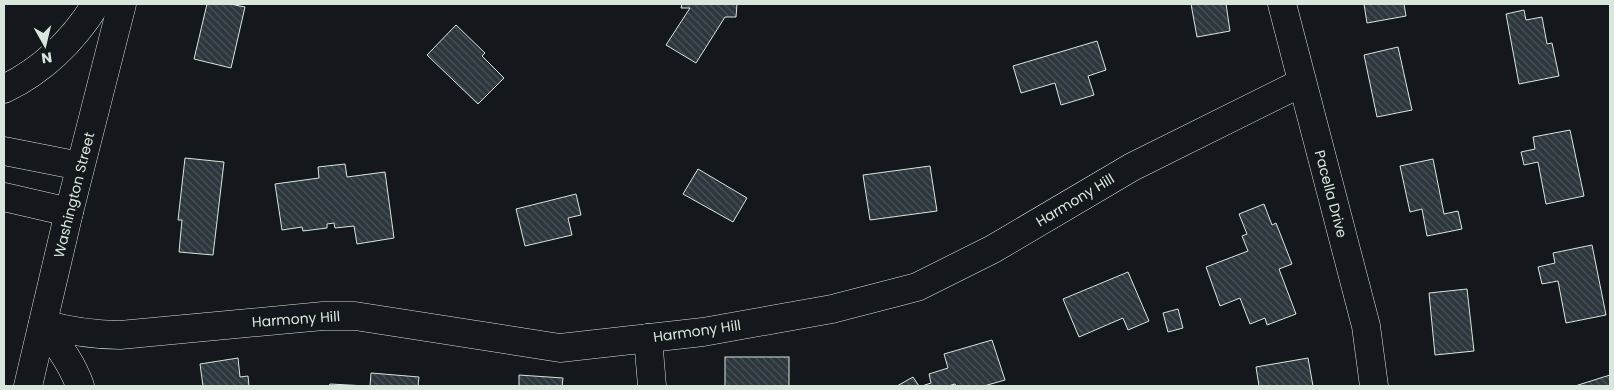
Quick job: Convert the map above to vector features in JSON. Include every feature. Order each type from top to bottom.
[{"type":"street","points":[[4,89],[23,80],[63,47],[96,4]]},
{"type":"street","name":"Washington Street","points":[[28,386],[80,166],[122,4]]},
{"type":"street","name":"Pacella Drive","points":[[1282,4],[1301,83],[1366,326],[1374,386]]},
{"type":"street","name":"Harmony Hill","points":[[43,324],[73,332],[120,335],[323,316],[355,316],[560,348],[703,332],[832,309],[894,291],[917,287],[994,249],[1132,167],[1301,83]]},
{"type":"street","points":[[4,151],[80,166]]},
{"type":"street","points":[[4,197],[69,212]]},
{"type":"street","points":[[43,324],[64,354],[80,386]]},
{"type":"street","points":[[648,338],[652,386]]},
{"type":"building","points":[[207,4],[230,4],[245,7],[231,68],[194,59]]},
{"type":"building","points":[[682,4],[737,4],[736,17],[725,17],[696,63],[666,45],[690,8],[681,8]]},
{"type":"building","points":[[1191,4],[1226,4],[1230,31],[1197,37]]},
{"type":"building","points":[[1364,4],[1404,4],[1406,16],[1367,23]]},
{"type":"building","points":[[1524,10],[1526,20],[1542,17],[1547,44],[1552,43],[1559,76],[1519,84],[1506,14]]},
{"type":"building","points":[[456,25],[485,53],[482,56],[504,78],[478,104],[427,55]]},
{"type":"building","points":[[1097,41],[1106,70],[1088,76],[1094,95],[1061,105],[1055,83],[1021,93],[1013,66]]},
{"type":"building","points":[[1398,47],[1412,110],[1377,117],[1364,55]]},
{"type":"building","points":[[1570,130],[1584,196],[1546,204],[1538,162],[1524,165],[1521,152],[1535,149],[1533,137]]},
{"type":"building","points":[[185,158],[224,162],[213,255],[179,252],[182,220],[178,220]]},
{"type":"building","points":[[1433,159],[1444,214],[1458,211],[1462,229],[1427,236],[1422,209],[1410,212],[1400,166]]},
{"type":"building","points":[[345,164],[347,177],[385,172],[394,238],[357,244],[354,226],[335,228],[334,223],[327,224],[327,228],[303,231],[302,227],[282,230],[275,184],[319,178],[318,167]]},
{"type":"building","points":[[930,166],[937,211],[870,220],[863,175]]},
{"type":"building","points":[[698,169],[747,198],[733,222],[683,194]]},
{"type":"building","points":[[576,194],[581,215],[568,218],[572,235],[525,246],[516,209]]},
{"type":"building","points":[[1264,204],[1272,225],[1276,223],[1292,264],[1279,269],[1296,314],[1267,325],[1265,318],[1250,324],[1240,298],[1220,306],[1206,267],[1248,251],[1242,236],[1247,234],[1239,214]]},
{"type":"building","points":[[1592,245],[1606,315],[1566,323],[1558,281],[1542,284],[1538,267],[1555,263],[1553,253]]},
{"type":"building","points":[[1128,272],[1149,321],[1128,330],[1123,318],[1079,337],[1063,299]]},
{"type":"building","points":[[1467,289],[1474,351],[1435,355],[1429,293]]},
{"type":"building","points":[[1178,309],[1183,328],[1168,332],[1163,313]]},
{"type":"building","points":[[992,340],[1005,380],[984,386],[956,386],[955,384],[948,386],[922,386],[931,383],[929,374],[948,368],[944,354]]},
{"type":"building","points":[[725,357],[789,357],[789,386],[725,386]]},
{"type":"building","points":[[238,358],[240,377],[248,376],[249,386],[203,386],[200,364]]},
{"type":"building","points":[[1308,358],[1313,386],[1259,386],[1256,367]]},
{"type":"building","points":[[371,373],[419,377],[418,386],[370,386]]},
{"type":"building","points":[[519,375],[563,378],[562,386],[519,386]]},
{"type":"building","points":[[1610,375],[1610,386],[1575,386]]},
{"type":"building","points":[[913,377],[919,386],[897,386]]},
{"type":"building","points":[[330,384],[367,386],[329,386]]}]
